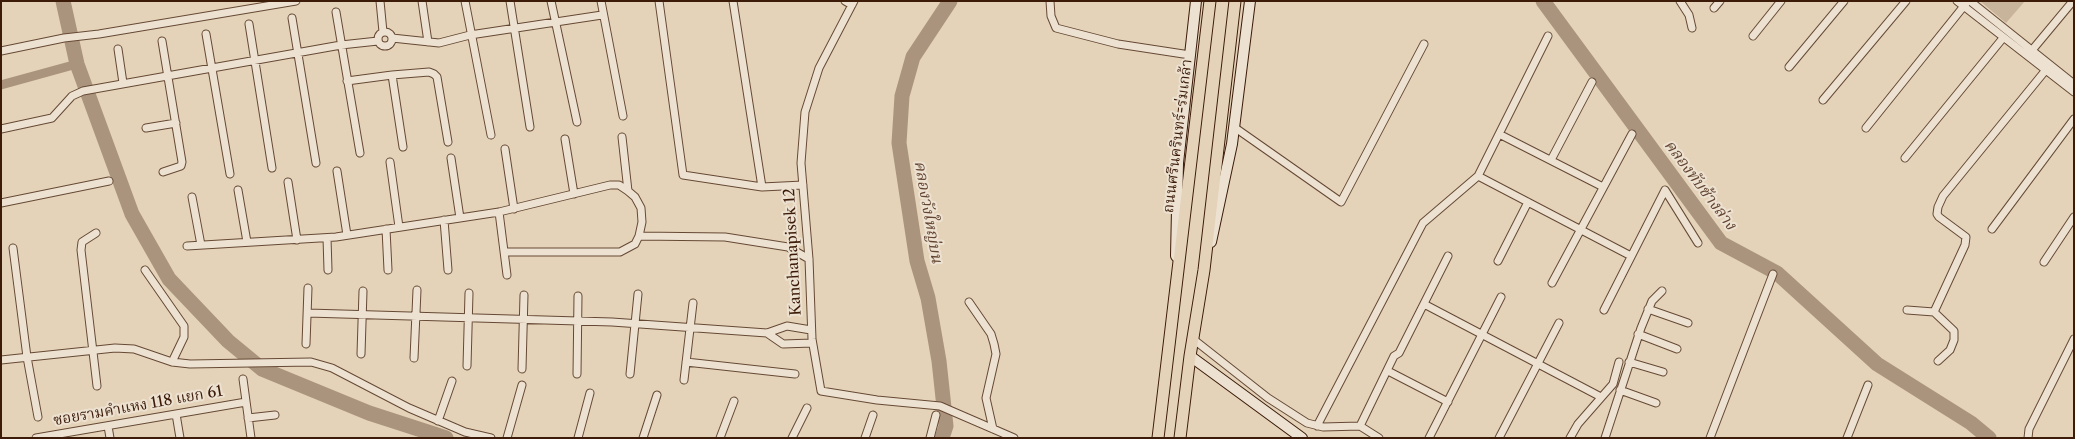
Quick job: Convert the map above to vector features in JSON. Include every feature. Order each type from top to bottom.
[{"type":"main road","name":"ถนนศรีนครินทร์-ร่มเกล้า","points":[[1176,274],[1175,232],[1178,172],[1196,1]]},
{"type":"main road","name":"ถนนศรีนครินทร์-ร่มเกล้า","points":[[1158,438],[1176,274],[1210,1]]},
{"type":"main road","points":[[1180,438],[1190,356],[1204,270],[1235,1]]},
{"type":"main road","points":[[1204,270],[1220,207],[1234,127],[1250,1]]},
{"type":"main road","points":[[1190,356],[1302,438]]},
{"type":"street","points":[[1,50],[64,38],[296,1]]},
{"type":"street","points":[[380,1],[383,32]]},
{"type":"street","points":[[422,1],[428,42]]},
{"type":"street","points":[[465,1],[470,35],[491,135]]},
{"type":"street","points":[[510,1],[530,127]]},
{"type":"street","points":[[551,1],[577,122]]},
{"type":"street","points":[[600,1],[623,116]]},
{"type":"street","points":[[659,1],[682,175],[723,183],[762,187],[803,185]]},
{"type":"street","points":[[733,1],[762,187]]},
{"type":"street","points":[[1050,1],[1051,16],[1056,28],[1118,44],[1190,55]]},
{"type":"street","points":[[1680,1],[1689,15],[1692,28]]},
{"type":"street","points":[[1714,8],[1720,1]]},
{"type":"street","points":[[1753,36],[1781,1]]},
{"type":"street","points":[[1789,67],[1844,1]]},
{"type":"street","points":[[1823,100],[1906,1]]},
{"type":"street","points":[[1958,1],[1967,3],[2029,54],[2045,71],[2074,92]]},
{"type":"street","points":[[2029,54],[2073,1]]},
{"type":"street","name":"Kanchanapisek 12","points":[[850,3],[819,68],[805,112],[802,163],[809,259],[811,330],[821,391],[877,400],[940,406],[993,429]]},
{"type":"street","points":[[1967,3],[2003,38],[2074,84]]},
{"type":"street","points":[[1866,128],[1967,3]]},
{"type":"street","points":[[336,12],[360,153]]},
{"type":"street","points":[[383,32],[390,34],[392,38],[439,43],[470,35],[602,15]]},
{"type":"street","points":[[292,18],[316,163]]},
{"type":"street","points":[[249,24],[272,168]]},
{"type":"street","points":[[378,41],[378,37],[383,32]]},
{"type":"street","points":[[206,34],[230,174]]},
{"type":"street","points":[[1317,426],[1423,224],[1478,176],[1548,36]]},
{"type":"street","points":[[378,41],[380,45],[388,46],[392,38]]},
{"type":"street","points":[[1905,158],[2003,38]]},
{"type":"street","points":[[162,41],[182,164],[178,168],[163,172]]},
{"type":"street","points":[[1,129],[52,118],[72,96],[83,90],[298,52],[378,41]]},
{"type":"street","points":[[1234,127],[1341,202],[1424,44]]},
{"type":"street","points":[[118,49],[123,83]]},
{"type":"street","points":[[1934,312],[1966,239],[1963,234],[1939,217],[1937,211],[1940,202],[1954,181],[2045,71]]},
{"type":"street","points":[[347,81],[429,72],[437,77],[448,142]]},
{"type":"street","points":[[392,75],[403,147]]},
{"type":"street","points":[[1551,160],[1592,82]]},
{"type":"street","points":[[1992,228],[2074,119]]},
{"type":"street","points":[[146,128],[176,123]]},
{"type":"street","points":[[1499,134],[1603,187]]},
{"type":"street","points":[[1552,283],[1632,134]]},
{"type":"street","points":[[622,137],[628,191]]},
{"type":"street","points":[[565,139],[574,194]]},
{"type":"street","points":[[505,149],[514,209]]},
{"type":"street","points":[[451,158],[460,218]]},
{"type":"street","points":[[390,162],[399,227]]},
{"type":"street","points":[[337,171],[347,236]]},
{"type":"street","points":[[1478,176],[1631,256]]},
{"type":"street","points":[[1,203],[109,182]]},
{"type":"street","points":[[288,182],[297,240]]},
{"type":"street","points":[[187,246],[347,236],[499,212],[610,185],[619,185],[628,191],[635,197],[641,208],[640,236],[635,244],[620,252],[504,252]]},
{"type":"street","points":[[238,190],[247,242]]},
{"type":"street","points":[[1604,310],[1665,190],[1698,243]]},
{"type":"street","points":[[192,196],[201,245]]},
{"type":"street","points":[[1498,261],[1528,202]]},
{"type":"street","points":[[499,212],[507,275]]},
{"type":"street","points":[[2044,262],[2074,217]]},
{"type":"street","points":[[444,220],[448,270]]},
{"type":"street","points":[[386,229],[388,270]]},
{"type":"street","points":[[96,233],[84,240],[81,245],[97,386]]},
{"type":"street","points":[[640,236],[742,239],[788,247],[809,259]]},
{"type":"street","points":[[327,238],[328,270]]},
{"type":"street","points":[[13,248],[27,356],[38,417]]},
{"type":"street","points":[[1360,426],[1394,356],[1399,353],[1448,256]]},
{"type":"street","points":[[145,270],[184,326],[184,337],[172,362]]},
{"type":"street","points":[[1710,438],[1773,274]]},
{"type":"street","points":[[306,344],[308,288]]},
{"type":"street","points":[[414,358],[417,290]]},
{"type":"street","points":[[361,354],[363,291]]},
{"type":"street","points":[[1605,438],[1638,334],[1648,309],[1656,295],[1662,291]]},
{"type":"street","points":[[467,366],[468,294]]},
{"type":"street","points":[[630,374],[638,294]]},
{"type":"street","points":[[522,369],[524,295]]},
{"type":"street","points":[[577,374],[578,296]]},
{"type":"street","points":[[1428,438],[1501,297]]},
{"type":"street","points":[[969,302],[991,334],[996,354],[986,398],[993,429],[1014,438]]},
{"type":"street","points":[[684,380],[693,303]]},
{"type":"street","points":[[1424,304],[1601,397]]},
{"type":"street","points":[[1648,309],[1688,323]]},
{"type":"street","points":[[1907,310],[1934,312],[1954,331],[1954,340],[1950,350],[1938,361]]},
{"type":"street","points":[[308,313],[578,321],[767,333],[787,326],[811,330]]},
{"type":"street","points":[[1499,438],[1559,323]]},
{"type":"street","points":[[767,333],[783,344],[812,343]]},
{"type":"street","points":[[1638,334],[1676,349]]},
{"type":"street","points":[[1193,339],[1268,398],[1307,423],[1317,426],[1360,426],[1379,438]]},
{"type":"street","points":[[2028,437],[2029,430],[2074,339]]},
{"type":"street","points":[[1,360],[115,348],[134,349],[172,362],[190,364],[300,361],[332,368],[438,421],[464,432],[491,438]]},
{"type":"street","points":[[686,362],[795,374]]},
{"type":"street","points":[[1570,438],[1578,424],[1613,384],[1619,362]]},
{"type":"street","points":[[1629,362],[1663,372]]},
{"type":"street","points":[[1388,371],[1448,402]]},
{"type":"street","points":[[243,379],[251,438]]},
{"type":"street","points":[[438,421],[452,381]]},
{"type":"street","points":[[507,438],[522,385]]},
{"type":"street","points":[[1847,438],[1868,385]]},
{"type":"street","points":[[1620,390],[1656,403]]},
{"type":"street","points":[[578,438],[590,393]]},
{"type":"street","points":[[643,438],[657,395]]},
{"type":"street","points":[[720,438],[734,401]]},
{"type":"street","name":"ซอยรามคำแหง 118 แยก 61","points":[[36,438],[246,402]]},
{"type":"street","points":[[792,438],[807,408]]},
{"type":"street","points":[[176,414],[180,438]]},
{"type":"street","points":[[248,418],[276,415]]},
{"type":"street","points":[[865,438],[873,415]]},
{"type":"street","points":[[930,438],[936,415]]},
{"type":"street","points":[[108,426],[110,438]]},
{"type":"shaded area","points":[[1980,1],[2025,1],[2006,23]]},
{"type":"waterway","points":[[63,1],[77,64],[132,214],[169,279],[228,341],[262,369],[369,413],[446,438]]},
{"type":"waterway","name":"คลองวังใหญ่บน","points":[[942,438],[946,426],[939,361],[928,298],[917,261],[899,143],[902,96],[913,57],[950,1]]},
{"type":"waterway","name":"คลองทับช้างล่าง","points":[[1543,1],[1721,243],[1777,273],[1877,364],[1971,423],[1989,438]]},
{"type":"waterway","points":[[1,85],[77,64]]}]
